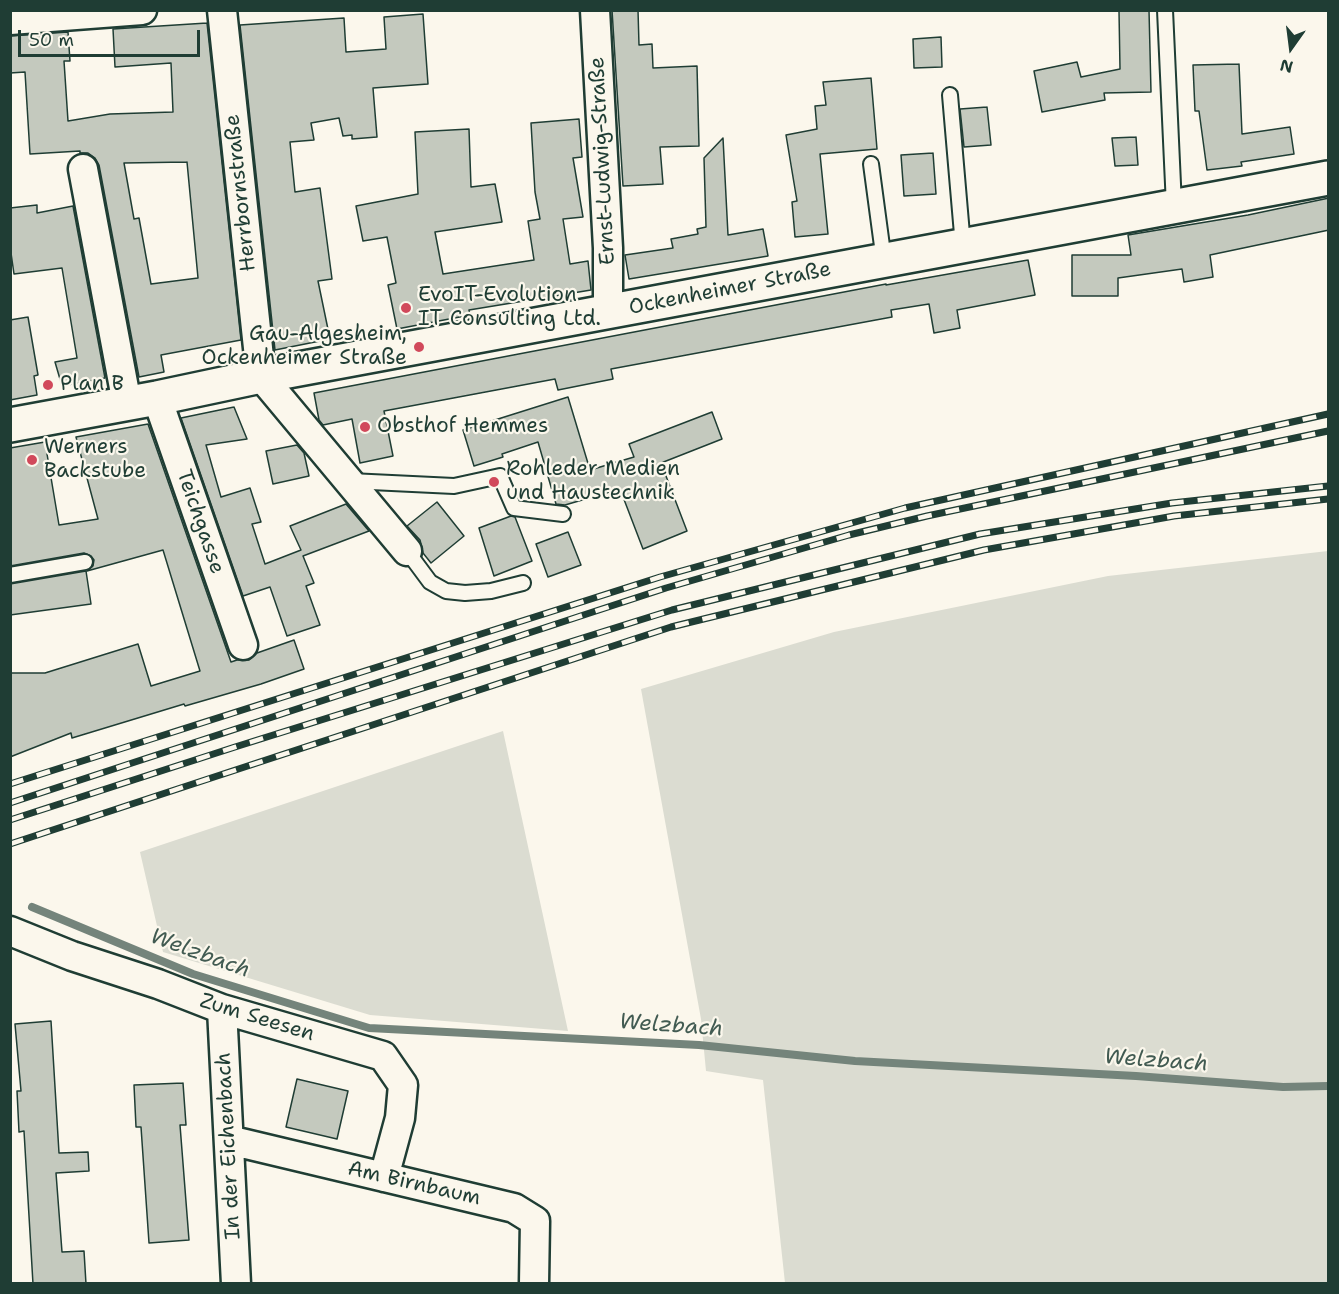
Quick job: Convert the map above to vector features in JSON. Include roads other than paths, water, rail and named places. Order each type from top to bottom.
[{"type":"main road","name":"Ockenheimer Straße","points":[[10,425],[261,376],[1329,178]]},
{"type":"street","points":[[10,20],[142,10]]},
{"type":"street","name":"Herrbornstraße","points":[[222,10],[261,376]]},
{"type":"street","name":"Ernst-Ludwig-Straße","points":[[595,10],[608,248],[608,312]]},
{"type":"street","name":"Teichgasse","points":[[83,169],[142,401],[243,645]]},
{"type":"street","points":[[261,376],[407,551]]},
{"type":"street","name":"Zum Seesen","points":[[10,931],[72,956],[158,984],[222,1009],[383,1056],[404,1085],[400,1119],[384,1177]]},
{"type":"street","name":"In der Eichenbach","points":[[222,1009],[236,1284]]},
{"type":"street","name":"Am Birnbaum","points":[[229,1140],[514,1208],[535,1221],[534,1284]]},
{"type":"lane","points":[[1165,10],[1174,207]]},
{"type":"lane","points":[[950,95],[963,246]]},
{"type":"lane","points":[[871,164],[884,261]]},
{"type":"lane","points":[[348,481],[454,486],[500,476],[514,508],[562,514]]},
{"type":"lane","points":[[407,551],[430,582],[446,591],[465,593],[491,591],[523,583]]},
{"type":"lane","points":[[10,575],[85,562]]},
{"type":"waterway","name":"Welzbach","points":[[32,907],[193,974],[369,1028],[699,1045],[855,1061],[1136,1076],[1283,1087],[1328,1086]]},
{"type":"railway","points":[[10,784],[660,577],[905,508],[1328,414]]},
{"type":"railway","points":[[10,803],[666,588],[849,535],[927,516],[1328,431]]},
{"type":"railway","points":[[10,820],[672,610],[980,534],[1172,503],[1328,486]]},
{"type":"railway","points":[[10,844],[671,627],[984,550],[1174,516],[1328,499]]},
{"type":"place","name":"EvoIT-Evolution IT Consulting Ltd.","points":[[406,308]]},
{"type":"place","name":"Gau-Algesheim, Ockenheimer Straße","points":[[419,347]]},
{"type":"place","name":"Plan B","points":[[48,385]]},
{"type":"place","name":"Obsthof Hemmes","points":[[365,427]]},
{"type":"place","name":"Werners Backstube","points":[[32,460]]},
{"type":"place","name":"Rohleder Medien und Haustechnik","points":[[494,482]]}]
